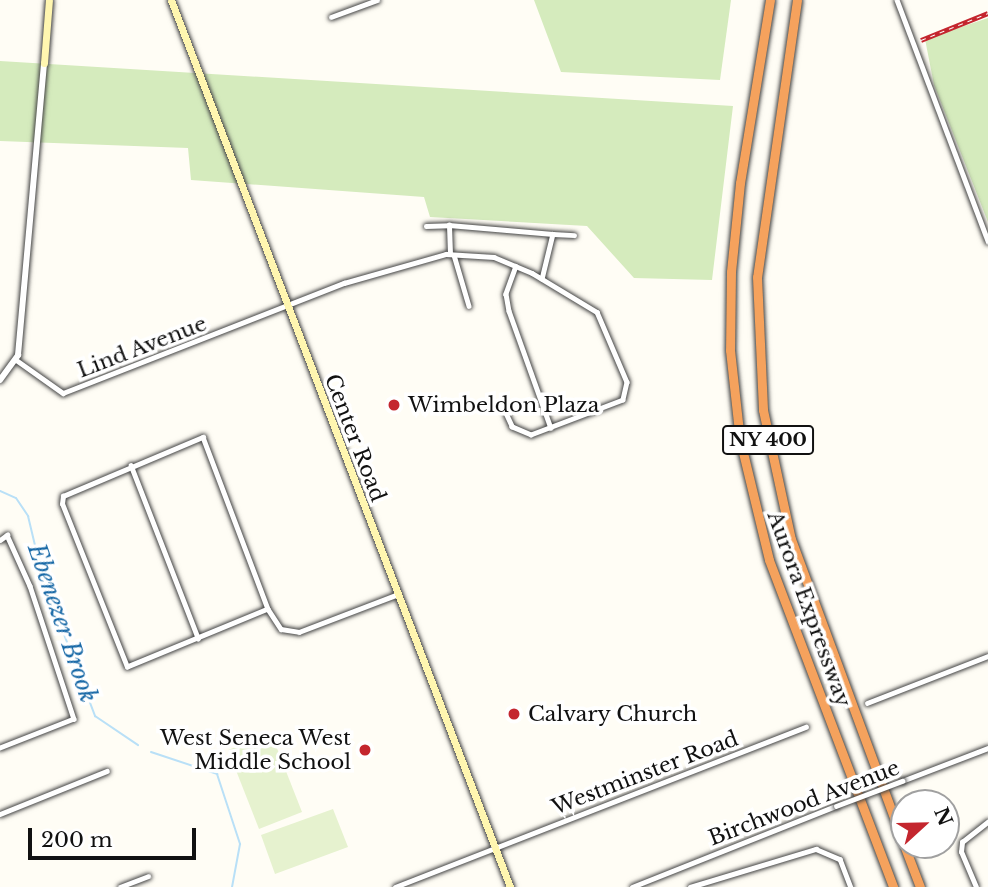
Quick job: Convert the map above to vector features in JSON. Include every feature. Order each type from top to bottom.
[{"type":"highway","name":"Aurora Expressway","points":[[770,0],[734,237],[729,308],[740,440],[769,559],[893,887]]},
{"type":"highway","name":"Aurora Expressway","points":[[797,0],[776,128],[757,277],[759,365],[770,452],[795,551],[890,806]]},
{"type":"highway","name":"Aurora Expressway","points":[[910,859],[920,887]]},
{"type":"main road","points":[[44,63],[49,0]]},
{"type":"main road","name":"Center Road","points":[[171,0],[510,887]]},
{"type":"street","points":[[331,17],[377,0]]},
{"type":"street","points":[[897,0],[988,241]]},
{"type":"street","points":[[0,380],[15,359],[44,63]]},
{"type":"street","points":[[449,225],[452,255],[469,306]]},
{"type":"street","points":[[426,226],[449,225],[574,235]]},
{"type":"street","points":[[542,279],[553,234]]},
{"type":"street","points":[[287,308],[344,283],[452,255],[494,257],[516,266],[597,312],[627,382],[623,400],[531,435],[521,432],[506,414]]},
{"type":"street","points":[[516,266],[506,294],[509,311],[551,428]]},
{"type":"street","name":"Lind Avenue","points":[[15,359],[63,393],[287,308]]},
{"type":"street","points":[[268,609],[127,667],[62,504],[66,493],[203,437],[268,609],[281,629],[299,632],[396,594]]},
{"type":"street","points":[[131,465],[198,638]]},
{"type":"street","points":[[0,540],[7,535],[30,586],[74,719],[0,748]]},
{"type":"street","points":[[867,703],[988,656]]},
{"type":"street","name":"Westminster Road","points":[[395,887],[806,727]]},
{"type":"street","name":"Birchwood Avenue","points":[[632,887],[988,748]]},
{"type":"street","points":[[0,814],[107,771]]},
{"type":"street","points":[[976,887],[961,852],[962,842],[988,822]]},
{"type":"street","points":[[690,887],[816,849],[840,859],[850,887]]},
{"type":"street","points":[[120,887],[148,876]]},
{"type":"green space","points":[[534,0],[731,0],[720,80],[561,72]]},
{"type":"green space","points":[[988,18],[988,222],[934,85],[925,39]]},
{"type":"green space","points":[[0,61],[733,106],[712,280],[634,278],[587,226],[430,217],[424,197],[191,180],[188,148],[0,141]]},
{"type":"green space","points":[[271,733],[302,812],[259,829],[228,750]]},
{"type":"green space","points":[[333,809],[348,847],[275,874],[261,835]]},
{"type":"waterway","name":"Ebenezer Brook","points":[[0,491],[16,498],[28,516],[43,579],[95,716],[138,745]]},
{"type":"waterway","name":"Ebenezer Brook","points":[[151,752],[217,774],[240,844],[232,887]]},
{"type":"railway","points":[[921,40],[988,13]]},
{"type":"place","name":"Wimbeldon Plaza","points":[[394,405]]},
{"type":"place","name":"Calvary Church","points":[[514,714]]},
{"type":"place","name":"West Seneca West Middle School","points":[[365,750]]}]
